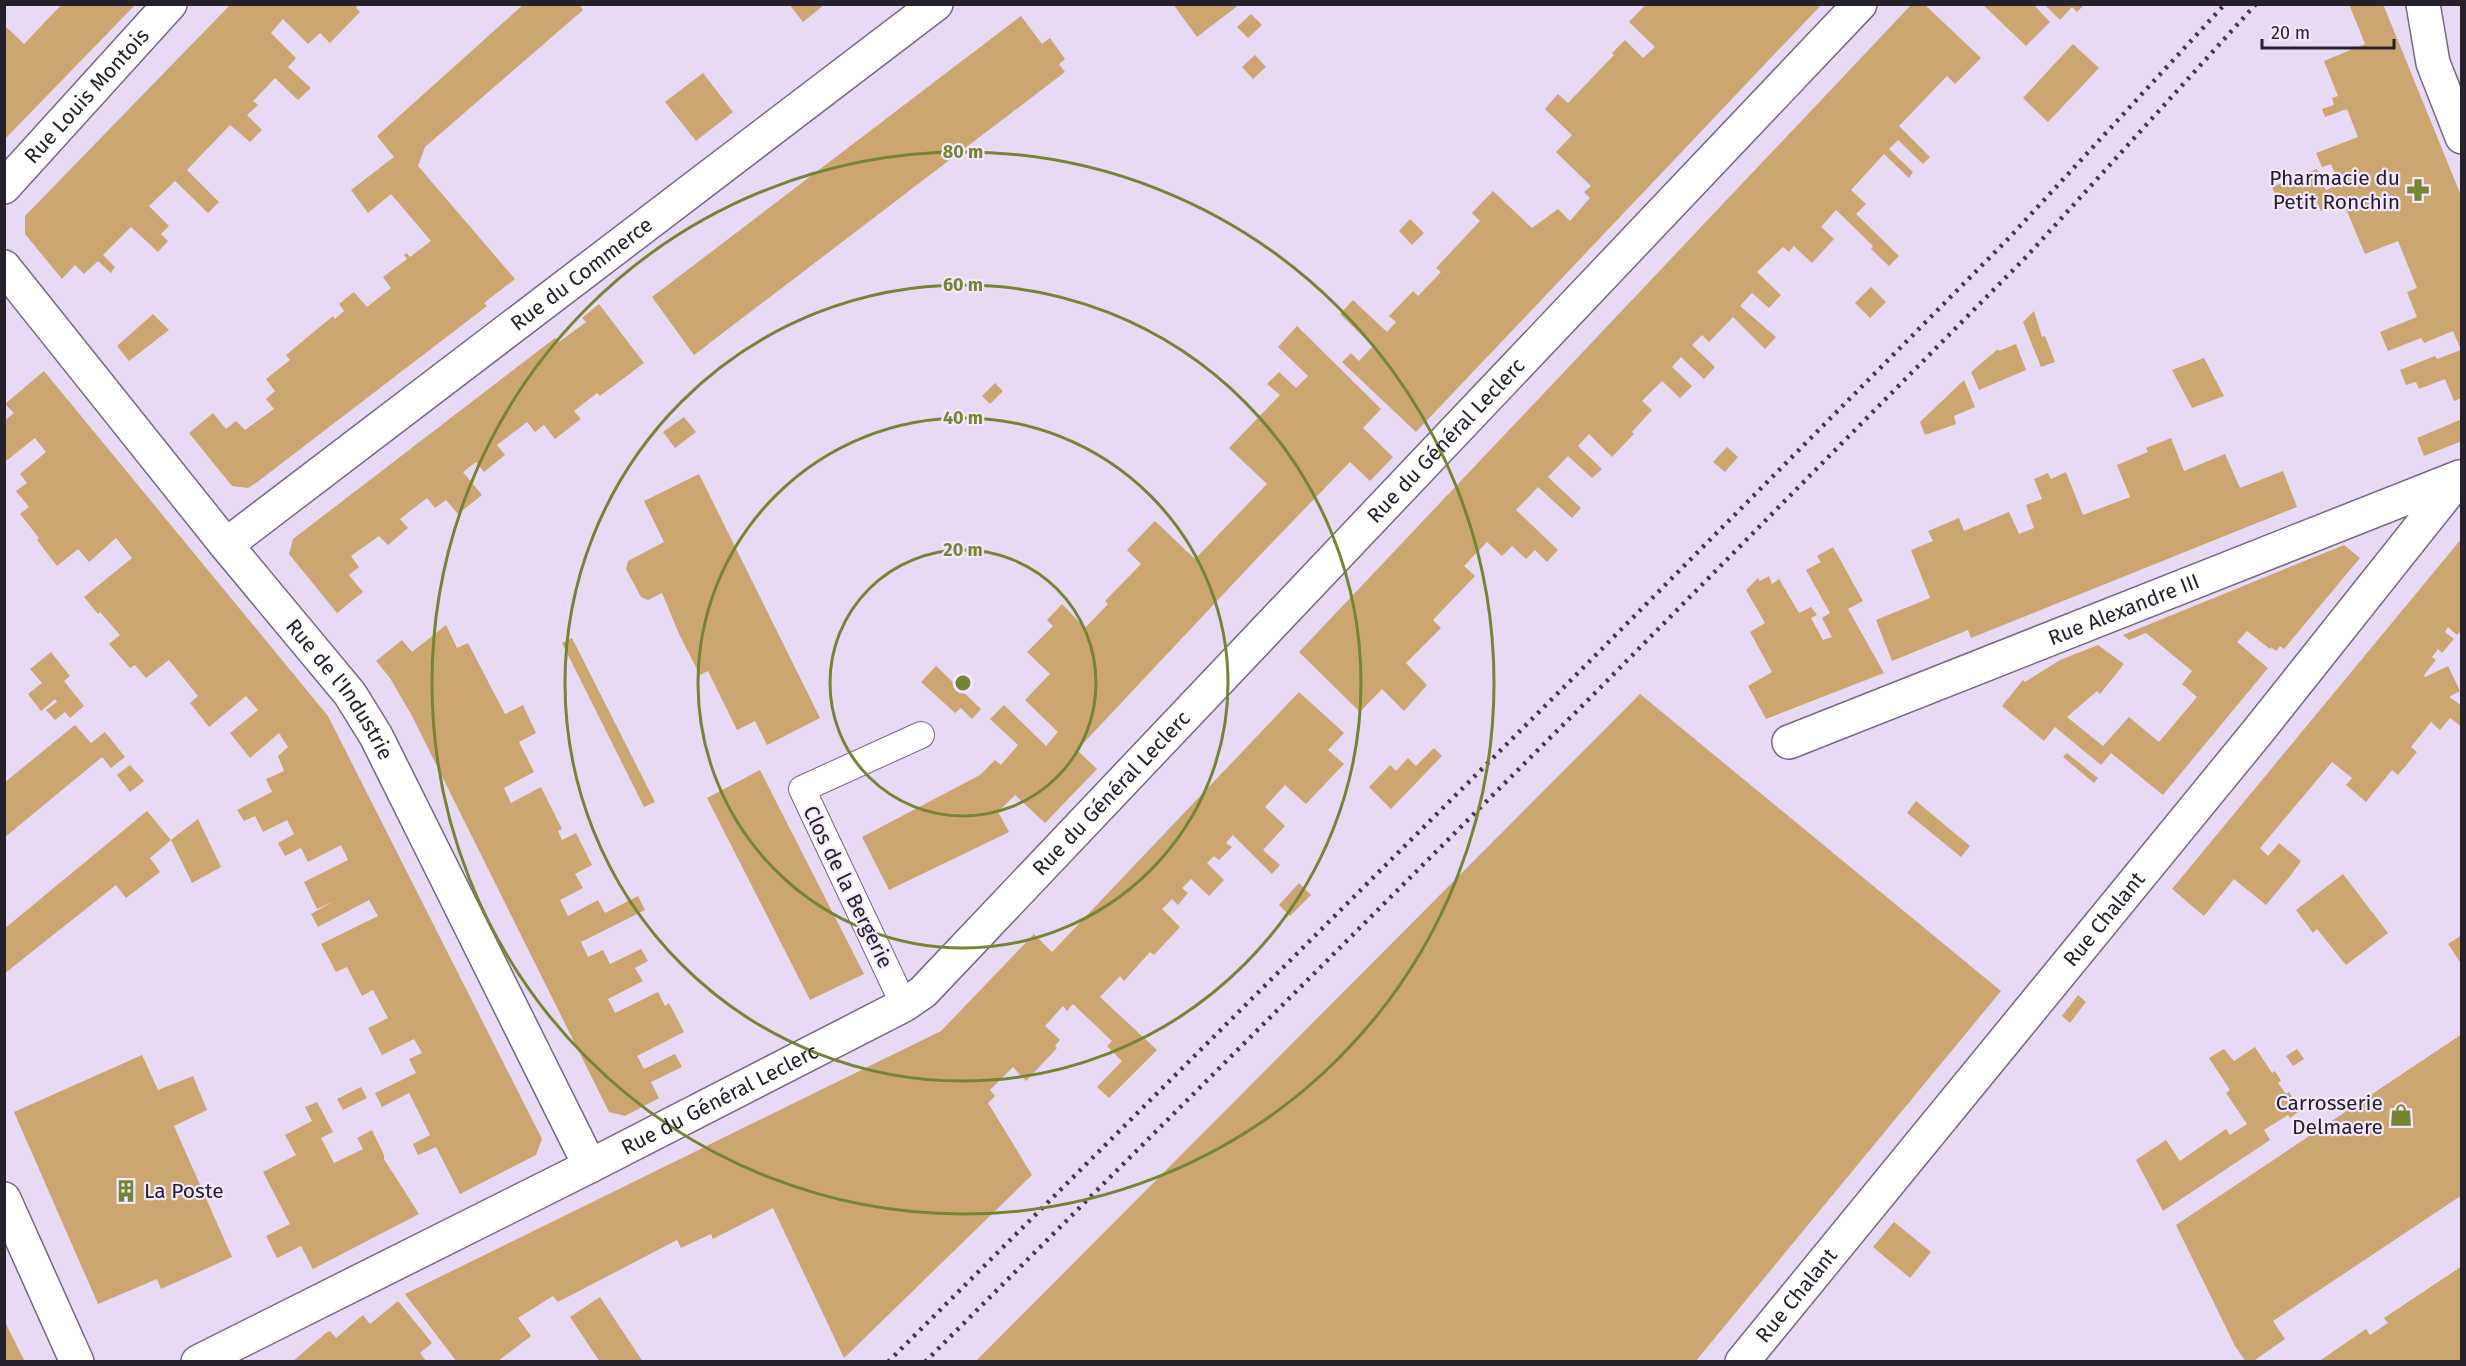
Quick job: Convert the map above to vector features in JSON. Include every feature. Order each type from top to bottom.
[{"type":"street","name":"Rue Louis Montois","points":[[4,187],[170,4]]},
{"type":"street","name":"Rue du Commerce","points":[[226,544],[936,4]]},
{"type":"street","name":"Rue du Général Leclerc","points":[[198,1362],[590,1166],[904,1005],[937,978],[1860,4]]},
{"type":"street","points":[[2423,4],[2433,63],[2462,137]]},
{"type":"street","name":"Rue de l'Industrie","points":[[4,267],[226,544],[350,694],[376,736],[590,1166]]},
{"type":"street","name":"Rue Alexandre III","points":[[1789,742],[2461,476]]},
{"type":"street","name":"Rue Chalant","points":[[1742,1362],[2251,740],[2461,476]]},
{"type":"street","points":[[4,1199],[77,1362]]},
{"type":"lane","name":"Clos de la Bergerie","points":[[904,1005],[802,789],[921,735]]},
{"type":"building","points":[[62,4],[136,4],[4,140],[4,25],[24,44]]},
{"type":"building","points":[[231,4],[359,4],[356,8],[360,12],[330,43],[320,33],[308,44],[283,19],[271,33],[296,58],[288,67],[311,88],[298,100],[275,78],[253,101],[258,105],[247,115],[262,130],[250,142],[230,125],[187,170],[219,202],[208,213],[175,181],[149,206],[169,226],[161,234],[168,241],[158,252],[131,227],[103,255],[115,267],[111,273],[98,261],[84,274],[75,265],[62,279],[25,234],[25,216]]},
{"type":"building","points":[[524,4],[579,4],[583,10],[425,147],[418,166],[515,279],[484,303],[487,306],[256,483],[248,488],[232,486],[189,433],[213,413],[226,429],[236,421],[245,430],[274,409],[266,399],[275,391],[266,379],[290,360],[286,355],[333,316],[335,319],[344,311],[339,304],[354,292],[367,307],[391,288],[383,277],[407,259],[404,255],[407,253],[410,257],[431,241],[391,194],[368,213],[351,190],[394,157],[377,136]]},
{"type":"building","points":[[789,4],[825,4],[803,22]]},
{"type":"building","points":[[1173,4],[1240,4],[1197,37]]},
{"type":"building","points":[[1646,4],[1822,4],[1416,432],[1342,362],[1351,353],[1359,361],[1373,346],[1340,314],[1353,300],[1387,332],[1396,322],[1389,316],[1413,291],[1418,296],[1441,272],[1436,268],[1480,221],[1472,213],[1493,191],[1532,228],[1558,209],[1570,221],[1590,198],[1584,192],[1591,186],[1556,152],[1572,135],[1545,109],[1558,94],[1568,103],[1614,55],[1612,53],[1625,40],[1643,58],[1655,47],[1629,22]]},
{"type":"building","points":[[1912,4],[1924,4],[1981,58],[1955,84],[1947,76],[1899,126],[1930,157],[1923,164],[1898,140],[1889,149],[1913,172],[1909,178],[1884,154],[1851,190],[1866,204],[1856,214],[1899,256],[1889,266],[1871,249],[1873,246],[1836,210],[1821,227],[1834,239],[1812,263],[1794,246],[1789,252],[1783,247],[1757,272],[1781,295],[1769,308],[1752,293],[1740,306],[1776,337],[1765,349],[1733,317],[1709,342],[1702,335],[1692,345],[1715,367],[1704,379],[1681,357],[1672,367],[1692,386],[1680,398],[1662,381],[1642,401],[1652,410],[1632,432],[1634,434],[1612,457],[1589,434],[1578,446],[1602,469],[1592,478],[1568,456],[1548,477],[1581,508],[1572,518],[1538,487],[1516,510],[1558,550],[1547,562],[1535,550],[1526,559],[1512,546],[1502,556],[1487,542],[1464,566],[1475,576],[1433,620],[1441,628],[1406,663],[1427,685],[1404,711],[1382,689],[1360,712],[1299,652]]},
{"type":"building","points":[[1982,4],[2033,4],[2050,22],[2026,46]]},
{"type":"building","points":[[2044,4],[2085,4],[2077,12],[2072,7],[2060,20]]},
{"type":"building","points":[[2349,4],[2383,4],[2462,198],[2462,398],[2454,401],[2445,379],[2419,389],[2416,382],[2406,385],[2400,370],[2435,356],[2437,359],[2461,350],[2453,331],[2424,343],[2421,338],[2388,351],[2380,332],[2417,317],[2407,292],[2417,288],[2398,241],[2365,254],[2343,202],[2321,211],[2317,202],[2303,207],[2299,194],[2278,202],[2272,187],[2317,169],[2326,190],[2348,180],[2346,176],[2338,180],[2331,164],[2322,167],[2316,153],[2358,137],[2347,109],[2325,117],[2322,109],[2334,105],[2332,98],[2338,96],[2324,61],[2365,44]]},
{"type":"building","points":[[1251,14],[1262,25],[1248,38],[1237,27]]},
{"type":"building","points":[[1021,16],[1042,44],[1050,38],[1065,59],[1059,64],[1065,72],[694,355],[652,297]]},
{"type":"building","points":[[2073,44],[2099,68],[2048,122],[2023,98]]},
{"type":"building","points":[[1255,55],[1266,67],[1253,79],[1242,67]]},
{"type":"building","points":[[703,73],[733,112],[696,141],[665,102]]},
{"type":"building","points":[[1410,219],[1424,233],[1412,245],[1399,231]]},
{"type":"building","points":[[1871,287],[1886,302],[1870,318],[1855,303]]},
{"type":"building","points":[[599,304],[644,363],[600,396],[597,393],[574,411],[581,419],[555,439],[544,425],[535,432],[527,422],[497,445],[505,455],[484,472],[476,462],[463,472],[482,495],[458,514],[446,500],[435,508],[427,498],[400,519],[408,528],[388,545],[379,536],[351,556],[359,567],[349,575],[363,592],[337,613],[289,554],[293,539],[555,338],[559,342],[586,322],[582,318]]},
{"type":"building","points":[[2034,311],[2042,337],[2045,336],[2055,362],[2041,367],[2023,322]]},
{"type":"building","points":[[153,314],[169,330],[129,361],[117,346]]},
{"type":"building","points":[[1297,326],[1381,409],[1363,428],[1393,457],[1370,481],[1350,462],[1262,553],[1077,750],[1097,769],[1045,823],[1015,795],[998,812],[1009,832],[889,890],[862,837],[980,775],[995,760],[1001,765],[1018,745],[990,719],[1004,705],[1046,746],[1058,732],[1025,700],[1050,674],[1027,652],[1053,626],[1047,620],[1062,604],[1085,628],[1108,604],[1105,601],[1141,564],[1127,550],[1155,521],[1195,559],[1267,484],[1229,448],[1280,395],[1267,384],[1279,372],[1296,388],[1308,376],[1278,347]]},
{"type":"building","points":[[2016,344],[2026,370],[1979,390],[1971,372],[1998,349],[1999,351]]},
{"type":"building","points":[[2204,358],[2224,396],[2192,408],[2172,370]]},
{"type":"building","points":[[44,371],[328,716],[542,1139],[536,1155],[460,1194],[436,1147],[418,1155],[413,1144],[430,1135],[409,1093],[382,1107],[375,1093],[416,1073],[409,1059],[422,1053],[414,1039],[382,1055],[368,1028],[388,1018],[373,990],[362,996],[347,967],[336,972],[321,944],[378,916],[369,900],[318,927],[311,914],[334,901],[317,909],[304,882],[348,860],[341,845],[308,862],[301,848],[285,856],[278,843],[294,834],[287,820],[263,832],[255,816],[244,821],[237,810],[272,792],[266,779],[284,771],[278,756],[288,747],[279,733],[250,758],[230,733],[258,710],[246,696],[209,727],[190,703],[198,696],[169,660],[146,678],[135,665],[130,668],[109,644],[120,635],[84,597],[132,558],[116,538],[89,562],[78,549],[57,566],[20,514],[29,507],[16,491],[27,483],[20,474],[46,452],[35,438],[6,461],[4,421],[14,413],[5,404]]},
{"type":"building","points":[[1964,380],[1975,407],[1954,416],[1956,424],[1925,435],[1920,422]]},
{"type":"building","points":[[995,383],[1003,391],[990,404],[982,396]]},
{"type":"building","points":[[684,417],[696,432],[675,448],[663,432]]},
{"type":"building","points":[[2462,419],[2462,441],[2424,456],[2417,438]]},
{"type":"building","points":[[2171,438],[2184,471],[2225,454],[2240,488],[2283,471],[2297,507],[1971,638],[1968,630],[1892,661],[1876,620],[1930,598],[1911,550],[1933,541],[1928,531],[1959,518],[1964,531],[2009,512],[2019,534],[2034,528],[2026,505],[2042,499],[2034,479],[2048,473],[2051,479],[2066,472],[2083,515],[2130,497],[2117,465],[2148,452],[2146,448]]},
{"type":"building","points":[[1727,447],[1738,457],[1725,472],[1713,462]]},
{"type":"building","points":[[699,474],[820,718],[767,745],[755,721],[737,730],[708,671],[700,675],[679,634],[662,593],[648,600],[641,597],[626,569],[628,561],[664,542],[644,501]]},
{"type":"building","points":[[2462,538],[2462,630],[2457,635],[2448,627],[2445,632],[2454,639],[2442,653],[2438,649],[2432,657],[2436,660],[2424,675],[2425,677],[2448,666],[2460,691],[2449,697],[2462,706],[2462,727],[2450,718],[2440,730],[2431,722],[2411,747],[2417,752],[2398,775],[2392,770],[2366,802],[2346,785],[2352,778],[2332,762],[2260,848],[2268,856],[2279,843],[2301,861],[2291,875],[2266,905],[2234,879],[2204,916],[2172,889]]},
{"type":"building","points":[[2344,545],[2360,558],[2284,649],[2280,646],[2276,651],[2271,647],[2270,649],[2247,631],[2237,642],[2268,668],[2163,795],[2111,753],[2101,765],[2055,727],[2044,741],[2002,706],[2023,680],[2025,682],[2060,660],[2098,645],[2124,664],[2100,694],[2097,691],[2067,717],[2103,746],[2129,717],[2159,742],[2197,697],[2182,684],[2192,671],[2146,633],[2129,640],[2123,635]]},
{"type":"building","points":[[1833,547],[1863,601],[1848,609],[1884,673],[1766,719],[1748,686],[1772,672],[1750,632],[1765,623],[1746,590],[1758,578],[1760,581],[1769,576],[1772,584],[1779,579],[1799,613],[1811,607],[1817,615],[1811,618],[1823,640],[1832,637],[1822,618],[1830,613],[1806,570],[1821,562],[1817,556]]},
{"type":"building","points":[[446,625],[457,648],[468,643],[505,714],[523,705],[536,733],[519,742],[534,772],[504,788],[511,803],[541,787],[562,829],[558,831],[562,840],[576,833],[592,865],[575,874],[583,888],[560,900],[568,916],[598,900],[605,913],[638,896],[645,910],[581,942],[588,957],[603,950],[610,964],[641,949],[648,961],[635,968],[643,981],[608,999],[615,1013],[658,992],[665,1006],[669,1003],[684,1032],[637,1056],[644,1069],[675,1054],[682,1067],[651,1082],[659,1098],[625,1116],[609,1112],[412,716],[390,678],[376,661],[402,640],[412,652]]},
{"type":"building","points":[[572,638],[655,802],[644,807],[562,643]]},
{"type":"building","points":[[51,652],[70,676],[64,681],[84,706],[70,718],[65,712],[55,720],[46,710],[57,702],[55,699],[41,711],[28,694],[42,683],[30,669]]},
{"type":"building","points":[[936,666],[981,709],[972,719],[961,708],[955,713],[921,682]]},
{"type":"building","points":[[1299,692],[1344,733],[1328,750],[1344,764],[1306,804],[1285,785],[1265,807],[1285,826],[1263,850],[1280,865],[1272,874],[1233,835],[1226,843],[1232,847],[1219,860],[1214,856],[1207,863],[1224,880],[1209,896],[1191,879],[1182,888],[1188,893],[1178,905],[1172,899],[1162,909],[1180,927],[1154,955],[1150,952],[1124,981],[1120,976],[1100,997],[1157,1050],[1109,1098],[1097,1087],[1122,1061],[1107,1046],[1112,1041],[1073,1004],[1067,1011],[1063,1006],[1045,1026],[1060,1040],[1055,1046],[1057,1048],[1026,1081],[1013,1067],[990,1090],[995,1096],[988,1103],[1032,1175],[844,1358],[773,1208],[713,1239],[711,1234],[681,1248],[677,1240],[558,1302],[553,1296],[518,1318],[531,1336],[497,1362],[457,1362],[405,1294],[941,1031],[1034,934],[1052,952]]},
{"type":"building","points":[[1640,694],[2001,991],[1695,1362],[975,1362]]},
{"type":"building","points":[[75,725],[91,743],[105,732],[125,757],[111,768],[102,757],[4,838],[4,783]]},
{"type":"building","points":[[1434,748],[1442,756],[1391,809],[1369,787],[1390,765],[1396,771],[1408,758],[1416,766]]},
{"type":"building","points":[[2067,753],[2098,778],[2094,783],[2063,757]]},
{"type":"building","points":[[130,765],[144,781],[130,792],[117,775]]},
{"type":"building","points":[[760,770],[864,974],[810,1000],[707,798]]},
{"type":"building","points":[[1916,801],[1970,846],[1961,857],[1907,813]]},
{"type":"building","points":[[147,811],[171,840],[150,858],[160,872],[126,898],[116,885],[4,974],[4,929]]},
{"type":"building","points":[[198,819],[221,867],[192,883],[171,840]]},
{"type":"building","points":[[2343,874],[2388,933],[2346,965],[2317,929],[2313,933],[2296,910]]},
{"type":"building","points":[[1299,883],[1311,895],[1290,916],[1279,905]]},
{"type":"building","points":[[2462,935],[2462,965],[2448,944]]},
{"type":"building","points":[[2078,995],[2086,1002],[2070,1023],[2062,1016]]},
{"type":"building","name":"Carrosserie Delmaere","points":[[2462,1034],[2462,1195],[2273,1321],[2285,1339],[2252,1362],[2246,1362],[2235,1346],[2176,1225]]},
{"type":"building","points":[[2255,1047],[2272,1073],[2275,1071],[2281,1081],[2278,1083],[2286,1094],[2289,1092],[2295,1102],[2292,1104],[2298,1112],[2290,1118],[2288,1115],[2264,1130],[2270,1140],[2163,1211],[2136,1160],[2166,1140],[2180,1161],[2226,1129],[2230,1135],[2247,1124],[2226,1093],[2230,1090],[2209,1058],[2224,1049],[2234,1061]]},
{"type":"building","points":[[2297,1049],[2304,1059],[2293,1066],[2286,1056]]},
{"type":"building","name":"La Poste","points":[[142,1055],[158,1090],[193,1076],[207,1110],[174,1126],[232,1257],[161,1289],[157,1279],[98,1304],[14,1112]]},
{"type":"building","points":[[361,1087],[367,1098],[343,1110],[337,1099]]},
{"type":"building","points":[[317,1102],[333,1132],[321,1138],[334,1163],[363,1149],[357,1138],[372,1130],[384,1159],[419,1214],[313,1269],[301,1246],[277,1258],[266,1236],[290,1224],[263,1172],[296,1155],[285,1135],[312,1121],[305,1107]]},
{"type":"building","points":[[1894,1222],[1931,1252],[1910,1278],[1873,1247]]},
{"type":"building","points":[[2462,1266],[2462,1362],[2318,1362],[2366,1329],[2370,1335],[2388,1323],[2384,1318]]},
{"type":"building","points":[[600,1297],[643,1362],[600,1362],[570,1317]]},
{"type":"building","points":[[398,1301],[432,1343],[420,1353],[427,1362],[292,1362],[326,1333],[330,1331],[336,1338],[363,1315],[370,1324]]},
{"type":"building","points":[[4,1320],[25,1362],[4,1362]]},
{"type":"railway","points":[[888,1362],[1571,680],[2009,238],[2225,4]]},
{"type":"railway","points":[[925,1362],[1589,699],[2028,255],[2256,4]]},
{"type":"place","name":"Pharmacie du Petit Ronchin","points":[[2418,190]]},
{"type":"place","name":"Carrosserie Delmaere","points":[[2401,1115]]},
{"type":"place","name":"La Poste","points":[[126,1191]]}]
